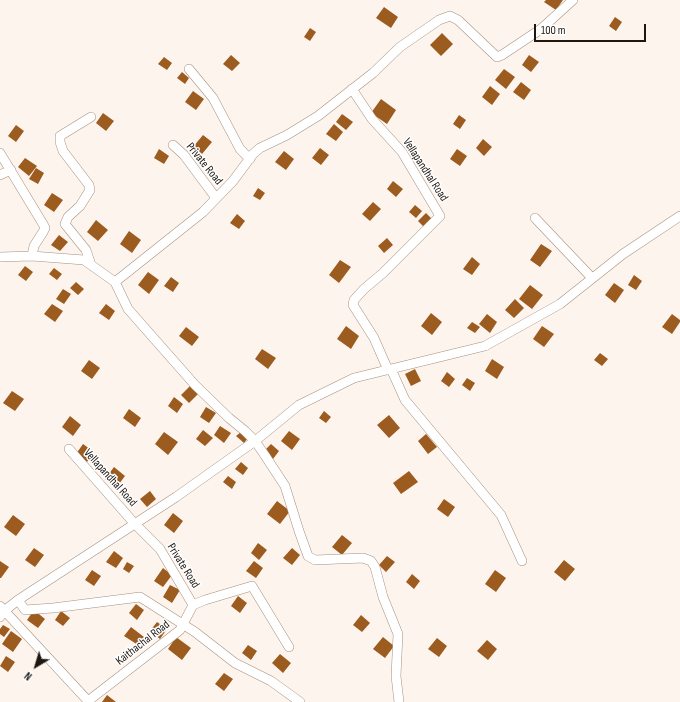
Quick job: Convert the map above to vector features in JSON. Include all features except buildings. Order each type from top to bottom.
[{"type":"street","points":[[115,282],[203,212],[233,181],[260,148],[287,135],[318,116],[373,73],[400,47],[439,20],[450,16],[458,20],[497,57],[541,29],[573,0]]},
{"type":"street","points":[[189,69],[213,98],[240,149],[250,159]]},
{"type":"street","name":"Vellapandhal Road","points":[[352,89],[372,119],[402,152],[440,216],[354,300],[353,305],[374,338],[390,369]]},
{"type":"street","points":[[91,117],[60,136],[60,142],[63,151],[89,185],[90,190],[80,206],[68,217],[65,224],[86,250],[92,265]]},
{"type":"street","name":"Private Road","points":[[174,145],[216,198]]},
{"type":"street","points":[[0,153],[44,224],[45,228],[34,246],[32,256]]},
{"type":"street","points":[[0,175],[11,170]]},
{"type":"street","points":[[89,701],[29,636],[1,611],[176,496],[255,441],[300,405],[354,378],[485,346],[560,304],[623,254],[680,216]]},
{"type":"street","points":[[535,218],[592,278]]},
{"type":"street","points":[[0,257],[32,256],[84,260],[115,282],[128,309],[195,385],[255,441],[285,486],[308,556],[315,560],[363,558],[371,561],[375,566],[383,597],[398,634],[396,676],[399,702]]},
{"type":"street","points":[[390,369],[405,400],[501,514],[522,561]]},
{"type":"street","name":"Vellapandhal Road","points":[[69,449],[134,523]]},
{"type":"street","name":"Private Road","points":[[134,523],[160,549],[193,605]]},
{"type":"street","points":[[193,605],[252,586],[289,647]]},
{"type":"street","points":[[18,600],[25,610],[54,608],[140,597],[195,632],[236,663],[271,681],[300,702]]},
{"type":"street","name":"Kaithachal Road","points":[[89,701],[180,630],[193,605]]}]
